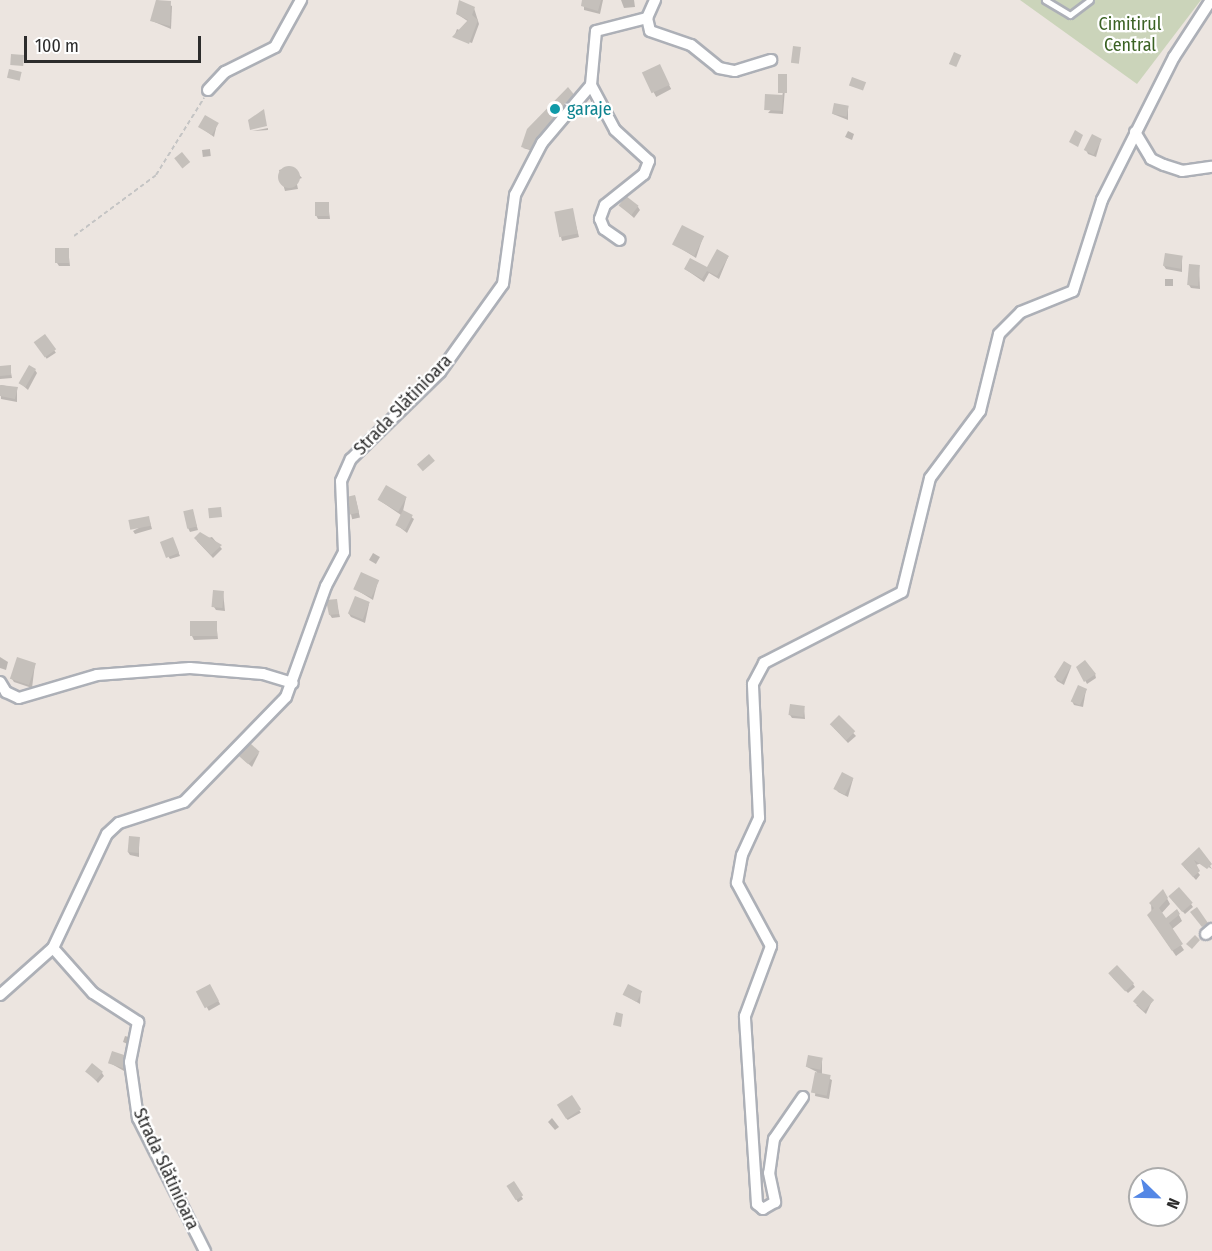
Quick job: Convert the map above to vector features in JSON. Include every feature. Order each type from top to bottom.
[{"type":"street","points":[[208,90],[225,72],[275,46],[301,0]]},
{"type":"street","points":[[655,0],[647,18],[650,31],[691,45],[719,68],[735,71],[771,60]]},
{"type":"street","points":[[803,1096],[774,1139],[769,1173],[775,1202],[763,1209],[757,1204],[745,1016],[771,946],[737,883],[742,855],[759,818],[753,684],[764,663],[902,592],[930,478],[980,411],[999,334],[1021,312],[1073,291],[1102,200],[1174,57],[1211,0]]},
{"type":"street","points":[[620,240],[604,229],[603,212],[644,174],[649,161],[615,130],[591,85],[596,31],[647,18]]},
{"type":"street","name":"Strada Slătinioara","points":[[0,995],[54,948],[107,834],[119,823],[184,802],[275,711],[293,683],[323,593],[344,552],[341,481],[351,459],[440,372],[496,297],[508,265],[515,195],[542,142],[591,85]]},
{"type":"street","points":[[1136,132],[1151,159],[1164,165],[1182,171],[1212,167]]},
{"type":"street","points":[[0,682],[6,692],[19,698],[97,675],[190,668],[263,674],[293,683]]},
{"type":"street","name":"Strada Slătinioara","points":[[54,948],[93,993],[138,1022],[130,1062],[138,1118],[205,1251]]},
{"type":"lane","points":[[1045,0],[1070,15],[1090,0]]},
{"type":"path","points":[[74,236],[156,175],[208,90]]},
{"type":"green space","name":"Cimitirul Central","points":[[1020,0],[1201,0],[1137,84]]},
{"type":"building","points":[[156,0],[171,1],[170,26],[150,21]]},
{"type":"building","points":[[459,0],[475,7],[472,15],[478,20],[469,44],[452,37],[468,20],[456,14]]},
{"type":"building","points":[[582,0],[601,0],[598,11],[581,6]]},
{"type":"building","points":[[793,46],[801,47],[799,64],[791,63]]},
{"type":"building","points":[[954,52],[961,55],[956,67],[949,64]]},
{"type":"building","points":[[11,54],[24,55],[23,66],[10,65]]},
{"type":"building","points":[[660,64],[670,85],[652,93],[642,72]]},
{"type":"building","points":[[9,69],[22,72],[20,81],[7,78]]},
{"type":"building","points":[[778,74],[787,74],[787,93],[778,93]]},
{"type":"building","points":[[852,77],[866,82],[863,91],[849,85]]},
{"type":"building","name":"garaje","points":[[568,87],[576,97],[537,137],[532,150],[521,147],[527,129]]},
{"type":"building","points":[[765,94],[783,95],[782,111],[764,110]]},
{"type":"building","points":[[834,103],[849,106],[847,117],[832,114]]},
{"type":"building","points":[[264,109],[267,126],[250,130],[248,120]]},
{"type":"building","points":[[205,115],[219,123],[212,135],[198,127]]},
{"type":"building","points":[[1075,130],[1083,135],[1078,147],[1069,142]]},
{"type":"building","points":[[1092,134],[1102,139],[1094,155],[1084,150]]},
{"type":"building","points":[[182,152],[190,162],[182,168],[174,158]]},
{"type":"building","points":[[289,166],[297,169],[300,177],[297,185],[289,188],[281,185],[278,177],[281,169]]},
{"type":"building","points":[[626,196],[639,206],[631,215],[619,205]]},
{"type":"building","points":[[315,202],[329,202],[329,216],[315,216]]},
{"type":"building","points":[[573,208],[578,234],[559,237],[554,212]]},
{"type":"building","points":[[682,225],[704,236],[694,256],[672,245]]},
{"type":"building","points":[[55,248],[69,248],[69,263],[55,263]]},
{"type":"building","points":[[717,249],[729,256],[717,276],[707,271],[702,279],[684,269],[690,258],[707,267]]},
{"type":"building","points":[[1165,253],[1183,256],[1181,269],[1163,266]]},
{"type":"building","points":[[1189,264],[1200,265],[1198,286],[1187,285]]},
{"type":"building","points":[[45,334],[56,349],[45,358],[34,342]]},
{"type":"building","points":[[11,365],[11,375],[0,376],[0,366]]},
{"type":"building","points":[[29,365],[36,369],[25,387],[18,383]]},
{"type":"building","points":[[0,385],[18,387],[15,399],[0,396]]},
{"type":"building","points":[[429,454],[435,461],[423,471],[417,464]]},
{"type":"building","points":[[386,485],[407,497],[398,512],[378,500]]},
{"type":"building","points":[[355,495],[359,513],[349,515],[345,497]]},
{"type":"building","points":[[221,507],[222,517],[209,518],[208,508]]},
{"type":"building","points":[[193,509],[197,527],[187,529],[183,511]]},
{"type":"building","points":[[403,510],[413,515],[405,530],[395,525]]},
{"type":"building","points":[[149,516],[151,526],[130,530],[128,520]]},
{"type":"building","points":[[200,532],[222,545],[211,555],[194,538]]},
{"type":"building","points":[[173,537],[179,553],[166,558],[160,542]]},
{"type":"building","points":[[361,572],[379,580],[372,597],[353,589]]},
{"type":"building","points":[[213,590],[224,591],[222,608],[212,607]]},
{"type":"building","points":[[355,596],[370,602],[363,620],[348,614]]},
{"type":"building","points":[[337,599],[339,614],[329,615],[326,600]]},
{"type":"building","points":[[190,621],[217,621],[217,636],[190,636]]},
{"type":"building","points":[[17,657],[36,663],[29,685],[10,679]]},
{"type":"building","points":[[1085,660],[1096,674],[1084,682],[1076,667]]},
{"type":"building","points":[[1064,661],[1072,666],[1062,682],[1054,677]]},
{"type":"building","points":[[1078,685],[1087,689],[1080,706],[1071,701]]},
{"type":"building","points":[[790,704],[805,706],[803,717],[788,715]]},
{"type":"building","points":[[839,715],[855,731],[846,740],[830,724]]},
{"type":"building","points":[[250,743],[260,752],[248,764],[239,756]]},
{"type":"building","points":[[842,772],[854,778],[845,795],[833,789]]},
{"type":"building","points":[[129,836],[140,837],[139,853],[128,852]]},
{"type":"building","points":[[1199,847],[1212,864],[1207,869],[1194,860],[1200,871],[1193,877],[1181,864]]},
{"type":"building","points":[[1179,887],[1193,903],[1182,912],[1168,896]]},
{"type":"building","points":[[1163,889],[1168,898],[1159,908],[1166,918],[1177,909],[1180,914],[1169,923],[1183,944],[1172,951],[1147,915],[1154,908],[1149,903]]},
{"type":"building","points":[[1197,907],[1208,923],[1202,927],[1190,912]]},
{"type":"building","points":[[1195,935],[1200,940],[1192,949],[1186,944]]},
{"type":"building","points":[[1117,965],[1134,983],[1125,991],[1108,973]]},
{"type":"building","points":[[210,984],[219,1001],[205,1008],[196,992]]},
{"type":"building","points":[[628,984],[642,991],[637,1002],[623,995]]},
{"type":"building","points":[[1143,990],[1154,1000],[1144,1011],[1133,1001]]},
{"type":"building","points":[[616,1012],[623,1014],[621,1027],[613,1025]]},
{"type":"building","points":[[112,1051],[127,1056],[123,1068],[108,1063]]},
{"type":"building","points":[[808,1055],[823,1058],[820,1070],[806,1067]]},
{"type":"building","points":[[92,1063],[103,1072],[96,1080],[85,1072]]},
{"type":"building","points":[[815,1072],[831,1075],[827,1096],[811,1093]]},
{"type":"building","points":[[572,1095],[581,1109],[566,1119],[557,1105]]},
{"type":"building","points":[[514,1181],[523,1195],[516,1200],[506,1186]]},
{"type":"place","name":"garaje","points":[[555,109]]}]
